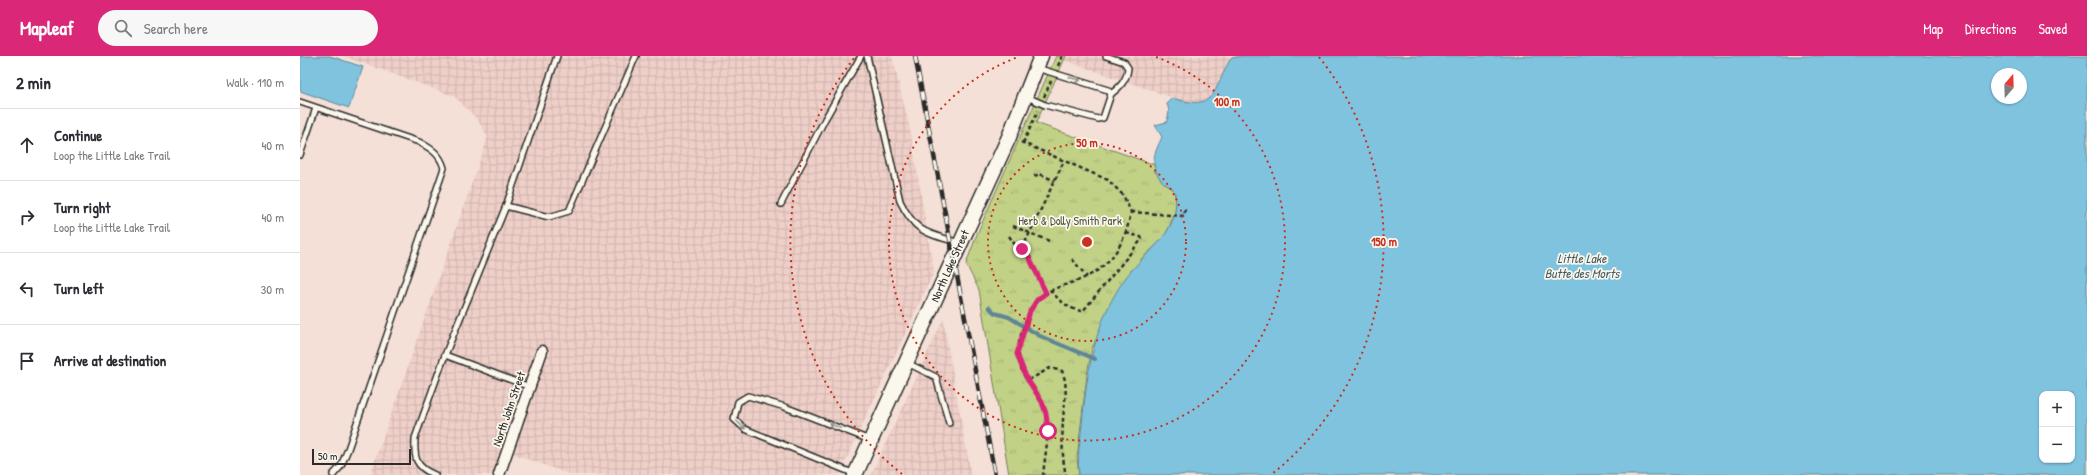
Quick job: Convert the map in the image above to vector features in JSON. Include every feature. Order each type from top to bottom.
[{"type":"main road","name":"North Lake Street","points":[[855,474],[961,243],[1026,97],[1039,62]]},
{"type":"street","name":"North John Street","points":[[499,475],[542,351]]},
{"type":"lane","points":[[435,475],[424,471],[417,463],[414,453],[415,438],[445,355],[506,206],[557,56]]},
{"type":"lane","points":[[506,206],[549,217],[569,211],[636,56]]},
{"type":"lane","points":[[781,204],[825,118],[861,56]]},
{"type":"lane","points":[[867,56],[900,201],[908,219],[920,229],[961,243]]},
{"type":"lane","points":[[1026,97],[1045,105],[1098,119],[1103,118],[1112,94],[1120,87],[1127,75],[1128,68],[1124,62],[1106,56]]},
{"type":"lane","points":[[1039,62],[1108,90],[1112,94]]},
{"type":"lane","points":[[300,102],[430,147],[440,156],[444,168],[348,449],[340,466],[332,475]]},
{"type":"lane","points":[[300,155],[316,108]]},
{"type":"lane","points":[[445,355],[530,387]]},
{"type":"lane","points":[[907,363],[936,377],[949,423]]},
{"type":"lane","points":[[855,474],[745,429],[734,419],[738,402],[748,396],[784,407],[871,441]]},
{"type":"path","points":[[1023,143],[1100,176],[1115,186],[1123,195],[1132,212],[1123,243],[1115,255],[1105,265],[1087,277],[1050,290],[1037,300],[1030,311],[1021,337],[1017,354],[1029,380],[1042,402],[1046,414],[1048,431],[1042,475]]},
{"type":"path","points":[[1022,249],[1064,161]]},
{"type":"path","points":[[1034,176],[1040,174],[1055,181]]},
{"type":"path","points":[[1132,212],[1184,216],[1185,208]]},
{"type":"path","points":[[1013,226],[1049,242]]},
{"type":"path","points":[[1050,290],[1059,300],[1071,308],[1083,311],[1142,239],[1141,237],[1126,233]]},
{"type":"path","points":[[1009,236],[1016,246],[1027,253],[1046,293]]},
{"type":"path","points":[[1072,259],[1087,277]]},
{"type":"path","points":[[1029,380],[1050,368],[1062,371],[1064,376],[1067,396],[1063,420],[1064,464],[1066,475]]},
{"type":"shaded area","points":[[343,56],[892,56],[910,129],[934,272],[839,475],[571,475],[508,452],[499,475],[370,475],[488,137],[477,119],[454,96]]},
{"type":"shaded area","points":[[1052,56],[1242,56],[1231,58],[1214,94],[1201,103],[1191,104]]},
{"type":"shaded area","points":[[943,319],[971,475],[871,475]]},
{"type":"green space","name":"Herb & Dolly Smith Park","points":[[1056,56],[1066,56],[1036,123],[1155,165],[1155,171],[1164,183],[1173,189],[1176,199],[1175,214],[1164,238],[1141,259],[1092,348],[1087,374],[1077,458],[1079,475],[1009,475],[979,290],[966,264],[977,234]]},
{"type":"water","points":[[300,56],[330,56],[363,67],[349,108],[300,91]]},
{"type":"water","name":"Little Lake Butte des Morts","points":[[1242,56],[2087,56],[2087,475],[1079,475],[1078,462],[1086,386],[1094,349],[1105,313],[1130,272],[1165,234],[1175,213],[1176,202],[1173,189],[1165,184],[1154,166],[1155,154],[1162,137],[1155,125],[1167,122],[1169,111],[1167,103],[1172,98],[1187,102],[1198,102],[1206,100],[1212,96],[1231,58]]},
{"type":"waterway","points":[[989,307],[995,313],[1009,317],[1040,336],[1095,359]]},
{"type":"railway","points":[[915,56],[995,475]]},
{"type":"route","points":[[1022,249],[1027,253],[1046,293],[1037,300],[1030,311],[1017,354],[1026,377],[1042,402],[1046,414],[1048,431]]}]
